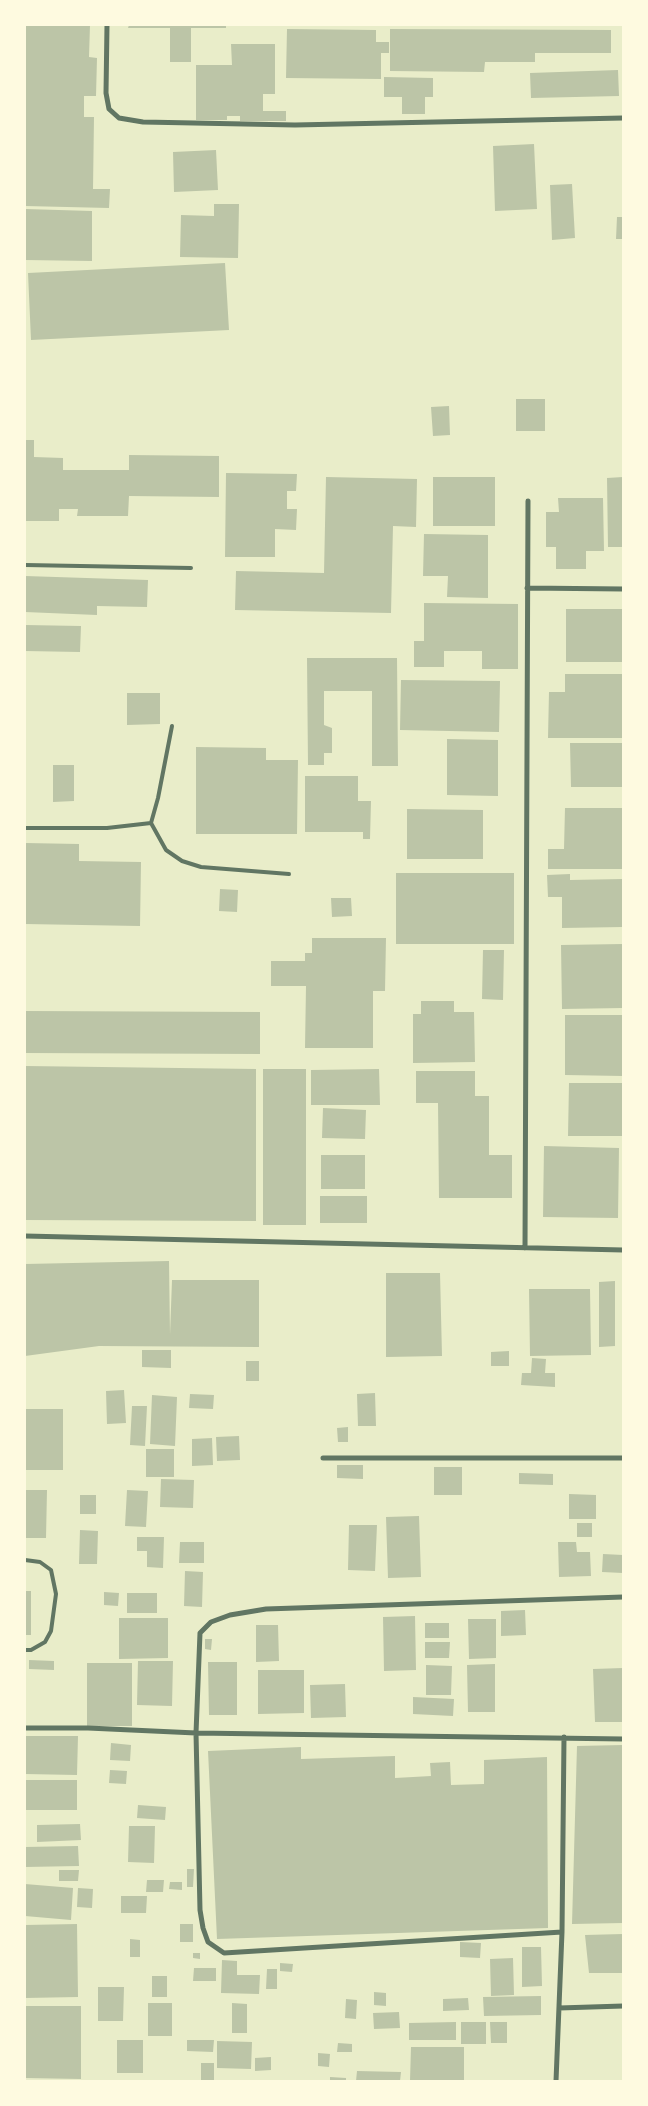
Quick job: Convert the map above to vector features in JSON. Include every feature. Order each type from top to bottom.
[{"type":"street","points":[[107,25],[106,93],[109,109],[119,118],[143,122],[295,125],[623,118]]},
{"type":"street","points":[[525,1248],[528,501]]},
{"type":"street","points":[[527,588],[623,588]]},
{"type":"street","points":[[25,1236],[623,1250]]},
{"type":"street","points":[[323,1458],[623,1458]]},
{"type":"street","points":[[562,1932],[224,1953],[208,1942],[200,1910],[196,1734],[200,1633],[211,1622],[230,1615],[266,1610],[623,1597]]},
{"type":"street","points":[[25,1728],[88,1728],[196,1734],[623,1739]]},
{"type":"street","points":[[556,2081],[562,1932],[564,1738]]},
{"type":"street","points":[[559,2008],[623,2006]]},
{"type":"lane","points":[[25,565],[191,568]]},
{"type":"lane","points":[[172,726],[158,798],[151,823],[166,850],[182,861],[201,867],[289,874]]},
{"type":"lane","points":[[25,828],[107,828],[151,823]]},
{"type":"lane","points":[[25,1560],[40,1562],[51,1570],[56,1594],[51,1631],[45,1642],[31,1650],[25,1650]]},
{"type":"building","points":[[25,25],[90,25],[89,57],[97,58],[96,96],[84,96],[84,117],[94,117],[93,189],[110,189],[109,208],[25,206]]},
{"type":"building","points":[[129,25],[226,25],[226,28],[191,28],[191,62],[170,62],[170,28],[128,28]]},
{"type":"building","points":[[287,29],[376,30],[376,42],[389,42],[389,53],[381,53],[381,79],[286,78]]},
{"type":"building","points":[[390,29],[611,30],[611,53],[535,53],[535,62],[485,62],[484,72],[390,71]]},
{"type":"building","points":[[231,44],[275,44],[275,94],[263,94],[263,111],[286,111],[286,121],[240,121],[240,116],[227,116],[227,120],[196,120],[196,65],[232,65]]},
{"type":"building","points":[[618,70],[619,96],[531,98],[530,73]]},
{"type":"building","points":[[384,77],[433,78],[433,97],[425,97],[425,114],[402,114],[402,97],[384,97]]},
{"type":"building","points":[[534,144],[537,209],[495,211],[493,146]]},
{"type":"building","points":[[216,150],[218,190],[174,192],[173,152]]},
{"type":"building","points":[[572,184],[575,238],[552,240],[550,185]]},
{"type":"building","points":[[214,204],[239,204],[238,258],[180,257],[181,215],[214,216]]},
{"type":"building","points":[[25,209],[92,211],[92,261],[25,260]]},
{"type":"building","points":[[617,217],[623,217],[623,239],[616,239]]},
{"type":"building","points":[[225,263],[229,330],[31,340],[28,273]]},
{"type":"building","points":[[516,399],[545,399],[545,431],[516,431]]},
{"type":"building","points":[[449,406],[450,435],[433,436],[431,407]]},
{"type":"building","points":[[25,440],[34,440],[34,457],[63,458],[63,470],[129,470],[129,455],[219,456],[219,497],[129,496],[128,516],[77,516],[78,509],[59,509],[59,521],[25,521]]},
{"type":"building","points":[[226,473],[297,474],[296,491],[287,491],[287,509],[297,509],[296,530],[275,529],[275,557],[225,557]]},
{"type":"building","points":[[326,477],[417,479],[416,527],[393,526],[391,613],[235,610],[236,571],[324,573]]},
{"type":"building","points":[[433,477],[495,477],[495,526],[433,526]]},
{"type":"building","points":[[623,477],[623,547],[608,547],[607,478]]},
{"type":"building","points":[[558,498],[603,498],[604,551],[586,551],[586,569],[556,569],[556,547],[546,547],[546,512],[559,512]]},
{"type":"building","points":[[424,534],[488,535],[488,598],[447,597],[448,576],[423,576]]},
{"type":"building","points":[[25,576],[148,580],[147,607],[97,606],[97,615],[25,612]]},
{"type":"building","points":[[424,603],[518,604],[518,669],[482,669],[482,651],[444,651],[444,667],[414,667],[414,641],[424,641]]},
{"type":"building","points":[[566,609],[623,609],[623,662],[566,662]]},
{"type":"building","points":[[25,625],[81,626],[80,652],[25,651]]},
{"type":"building","points":[[307,658],[397,658],[398,766],[372,766],[372,691],[324,691],[324,725],[332,728],[332,753],[324,753],[324,765],[308,765]]},
{"type":"building","points":[[565,674],[623,674],[623,738],[548,738],[549,692],[565,692]]},
{"type":"building","points":[[401,680],[500,681],[499,732],[400,730]]},
{"type":"building","points":[[127,693],[160,693],[160,724],[127,725]]},
{"type":"building","points":[[447,739],[498,740],[498,796],[447,795]]},
{"type":"building","points":[[570,743],[623,743],[623,787],[571,787]]},
{"type":"building","points":[[196,747],[266,748],[266,760],[298,760],[297,834],[196,834]]},
{"type":"building","points":[[53,765],[74,765],[74,801],[53,802]]},
{"type":"building","points":[[305,776],[358,776],[358,801],[371,801],[370,839],[363,839],[363,832],[305,832]]},
{"type":"building","points":[[565,808],[623,808],[623,869],[548,869],[548,849],[564,849]]},
{"type":"building","points":[[407,809],[483,810],[483,859],[407,859]]},
{"type":"building","points":[[25,843],[79,844],[79,861],[141,862],[140,926],[25,924]]},
{"type":"building","points":[[396,873],[514,873],[514,944],[396,944]]},
{"type":"building","points":[[570,874],[570,880],[623,879],[623,927],[562,928],[562,897],[548,897],[547,875]]},
{"type":"building","points":[[220,889],[238,890],[237,912],[219,911]]},
{"type":"building","points":[[331,898],[351,898],[352,916],[332,917]]},
{"type":"building","points":[[312,938],[386,938],[385,991],[373,991],[373,1048],[305,1048],[306,986],[271,986],[271,961],[305,961],[305,953],[312,953]]},
{"type":"building","points":[[623,944],[623,1008],[562,1009],[561,945]]},
{"type":"building","points":[[483,950],[504,950],[503,1000],[482,999]]},
{"type":"building","points":[[421,1001],[454,1001],[454,1012],[474,1012],[475,1062],[413,1063],[413,1014],[421,1014]]},
{"type":"building","points":[[25,1011],[260,1012],[260,1054],[25,1053]]},
{"type":"building","points":[[565,1015],[623,1015],[623,1076],[565,1075]]},
{"type":"building","points":[[25,1066],[256,1069],[256,1221],[25,1220]]},
{"type":"building","points":[[263,1069],[306,1069],[306,1225],[263,1225]]},
{"type":"building","points":[[379,1069],[380,1105],[311,1105],[311,1070]]},
{"type":"building","points":[[416,1071],[475,1071],[475,1096],[489,1096],[489,1155],[512,1155],[512,1198],[439,1198],[438,1103],[416,1103]]},
{"type":"building","points":[[569,1083],[623,1083],[623,1136],[568,1136]]},
{"type":"building","points":[[323,1108],[366,1110],[365,1139],[322,1138]]},
{"type":"building","points":[[544,1146],[619,1148],[618,1218],[543,1217]]},
{"type":"building","points":[[321,1155],[365,1155],[365,1189],[321,1189]]},
{"type":"building","points":[[320,1196],[367,1196],[367,1223],[320,1223]]},
{"type":"building","points":[[169,1261],[170,1335],[172,1280],[259,1280],[259,1347],[99,1346],[25,1356],[25,1264]]},
{"type":"building","points":[[386,1273],[440,1273],[442,1356],[386,1357]]},
{"type":"building","points":[[615,1281],[615,1346],[599,1347],[599,1282]]},
{"type":"building","points":[[529,1289],[590,1289],[591,1355],[530,1356]]},
{"type":"building","points":[[142,1350],[171,1350],[171,1368],[142,1367]]},
{"type":"building","points":[[509,1351],[509,1366],[491,1366],[491,1352]]},
{"type":"building","points":[[532,1358],[546,1359],[545,1373],[555,1373],[555,1387],[521,1385],[522,1373],[531,1373]]},
{"type":"building","points":[[246,1361],[259,1361],[259,1381],[246,1381]]},
{"type":"building","points":[[124,1390],[126,1423],[107,1424],[106,1391]]},
{"type":"building","points":[[375,1393],[376,1426],[358,1426],[357,1394]]},
{"type":"building","points":[[190,1394],[214,1395],[213,1409],[189,1408]]},
{"type":"building","points":[[152,1395],[177,1397],[175,1446],[150,1444]]},
{"type":"building","points":[[132,1406],[147,1406],[145,1446],[130,1445]]},
{"type":"building","points":[[25,1409],[63,1409],[63,1470],[25,1470]]},
{"type":"building","points":[[348,1427],[348,1442],[338,1442],[337,1428]]},
{"type":"building","points":[[239,1436],[240,1460],[217,1461],[216,1437]]},
{"type":"building","points":[[212,1438],[213,1465],[192,1466],[192,1439]]},
{"type":"building","points":[[146,1449],[174,1449],[174,1477],[146,1477]]},
{"type":"building","points":[[337,1465],[363,1465],[363,1479],[337,1478]]},
{"type":"building","points":[[434,1467],[462,1467],[462,1495],[434,1495]]},
{"type":"building","points":[[519,1473],[553,1474],[553,1485],[519,1484]]},
{"type":"building","points":[[161,1479],[194,1480],[193,1508],[160,1507]]},
{"type":"building","points":[[25,1490],[47,1490],[46,1538],[25,1538]]},
{"type":"building","points":[[127,1490],[148,1491],[146,1527],[125,1526]]},
{"type":"building","points":[[569,1494],[596,1495],[596,1519],[569,1519]]},
{"type":"building","points":[[80,1495],[96,1495],[96,1514],[80,1514]]},
{"type":"building","points":[[419,1516],[421,1577],[388,1578],[386,1517]]},
{"type":"building","points":[[577,1523],[592,1523],[592,1537],[577,1537]]},
{"type":"building","points":[[349,1525],[377,1525],[375,1571],[348,1570]]},
{"type":"building","points":[[80,1530],[98,1531],[97,1564],[79,1564]]},
{"type":"building","points":[[137,1537],[164,1537],[163,1568],[147,1567],[147,1551],[137,1551]]},
{"type":"building","points":[[180,1542],[204,1542],[204,1563],[179,1563]]},
{"type":"building","points":[[558,1542],[576,1542],[577,1552],[590,1552],[591,1576],[559,1577]]},
{"type":"building","points":[[603,1554],[623,1555],[623,1573],[602,1572]]},
{"type":"building","points":[[185,1571],[203,1572],[202,1607],[184,1606]]},
{"type":"building","points":[[25,1591],[31,1591],[31,1635],[25,1635]]},
{"type":"building","points":[[104,1592],[119,1593],[118,1606],[104,1605]]},
{"type":"building","points":[[127,1593],[157,1593],[157,1613],[127,1613]]},
{"type":"building","points":[[525,1610],[526,1635],[501,1636],[501,1611]]},
{"type":"building","points":[[415,1616],[416,1670],[384,1671],[383,1617]]},
{"type":"building","points":[[119,1618],[168,1618],[168,1658],[119,1659]]},
{"type":"building","points":[[468,1619],[496,1619],[496,1658],[469,1659]]},
{"type":"building","points":[[425,1623],[449,1623],[449,1638],[425,1638]]},
{"type":"building","points":[[256,1625],[278,1625],[279,1661],[256,1662]]},
{"type":"building","points":[[205,1639],[212,1639],[211,1650],[205,1649]]},
{"type":"building","points":[[425,1642],[450,1642],[449,1658],[425,1658]]},
{"type":"building","points":[[29,1660],[54,1661],[54,1670],[29,1669]]},
{"type":"building","points":[[138,1661],[173,1661],[172,1706],[137,1705]]},
{"type":"building","points":[[208,1662],[237,1662],[237,1715],[209,1715]]},
{"type":"building","points":[[87,1663],[132,1663],[132,1726],[87,1726]]},
{"type":"building","points":[[495,1664],[495,1712],[468,1712],[467,1665]]},
{"type":"building","points":[[426,1665],[452,1666],[451,1695],[426,1695]]},
{"type":"building","points":[[623,1668],[623,1722],[595,1722],[593,1669]]},
{"type":"building","points":[[258,1670],[304,1670],[304,1713],[258,1714]]},
{"type":"building","points":[[345,1684],[346,1717],[311,1718],[310,1685]]},
{"type":"building","points":[[413,1697],[454,1699],[453,1716],[413,1714]]},
{"type":"building","points":[[25,1736],[78,1736],[77,1775],[25,1774]]},
{"type":"building","points":[[111,1743],[131,1745],[130,1761],[110,1760]]},
{"type":"building","points":[[623,1745],[623,1923],[572,1924],[577,1746]]},
{"type":"building","points":[[301,1747],[301,1759],[395,1756],[395,1778],[431,1776],[430,1763],[450,1762],[451,1785],[484,1784],[484,1760],[547,1757],[548,1928],[217,1939],[208,1751]]},
{"type":"building","points":[[110,1770],[127,1771],[126,1784],[109,1783]]},
{"type":"building","points":[[25,1780],[77,1780],[77,1810],[25,1810]]},
{"type":"building","points":[[138,1805],[166,1807],[165,1820],[137,1818]]},
{"type":"building","points":[[80,1824],[81,1840],[37,1842],[37,1825]]},
{"type":"building","points":[[129,1826],[155,1826],[154,1863],[128,1862]]},
{"type":"building","points":[[78,1846],[79,1866],[25,1867],[25,1847]]},
{"type":"building","points":[[187,1869],[194,1869],[193,1887],[187,1887]]},
{"type":"building","points":[[59,1870],[79,1870],[78,1881],[59,1881]]},
{"type":"building","points":[[147,1880],[164,1880],[163,1892],[146,1892]]},
{"type":"building","points":[[170,1882],[182,1882],[182,1890],[169,1889]]},
{"type":"building","points":[[25,1884],[73,1888],[71,1920],[25,1916]]},
{"type":"building","points":[[78,1888],[93,1889],[92,1908],[77,1907]]},
{"type":"building","points":[[121,1896],[147,1896],[146,1913],[121,1913]]},
{"type":"building","points":[[77,1924],[78,1997],[25,1998],[25,1925]]},
{"type":"building","points":[[180,1924],[193,1924],[193,1942],[180,1942]]},
{"type":"building","points":[[623,1934],[623,1973],[589,1973],[585,1935]]},
{"type":"building","points":[[130,1939],[140,1940],[140,1957],[130,1957]]},
{"type":"building","points":[[460,1942],[481,1943],[480,1958],[460,1957]]},
{"type":"building","points":[[522,1947],[541,1947],[542,1986],[522,1987]]},
{"type":"building","points":[[193,1953],[200,1953],[200,1959],[193,1958]]},
{"type":"building","points":[[513,1958],[514,1995],[491,1996],[490,1959]]},
{"type":"building","points":[[222,1960],[237,1961],[237,1975],[260,1975],[259,1994],[221,1993]]},
{"type":"building","points":[[280,1963],[293,1964],[292,1972],[280,1971]]},
{"type":"building","points":[[194,1968],[216,1968],[216,1981],[193,1981]]},
{"type":"building","points":[[267,1969],[277,1969],[277,1989],[266,1989]]},
{"type":"building","points":[[152,1976],[167,1976],[167,1997],[152,1997]]},
{"type":"building","points":[[98,1987],[124,1987],[123,2021],[98,2021]]},
{"type":"building","points":[[374,1992],[386,1993],[386,2006],[374,2005]]},
{"type":"building","points":[[541,1996],[541,2015],[484,2016],[483,1997]]},
{"type":"building","points":[[468,1998],[469,2010],[443,2011],[443,1999]]},
{"type":"building","points":[[346,1999],[357,2000],[356,2019],[345,2018]]},
{"type":"building","points":[[148,2003],[172,2003],[172,2036],[148,2036]]},
{"type":"building","points":[[232,2003],[247,2004],[247,2033],[232,2033]]},
{"type":"building","points":[[25,2006],[81,2006],[81,2079],[25,2078]]},
{"type":"building","points":[[399,2012],[400,2028],[374,2029],[373,2013]]},
{"type":"building","points":[[456,2022],[456,2040],[409,2040],[409,2023]]},
{"type":"building","points":[[461,2022],[486,2022],[486,2044],[461,2044]]},
{"type":"building","points":[[490,2022],[507,2022],[507,2043],[491,2043]]},
{"type":"building","points":[[117,2040],[143,2040],[143,2073],[117,2073]]},
{"type":"building","points":[[187,2040],[214,2040],[213,2052],[187,2051]]},
{"type":"building","points":[[217,2041],[252,2042],[251,2069],[217,2068]]},
{"type":"building","points":[[338,2043],[352,2044],[352,2052],[337,2052]]},
{"type":"building","points":[[411,2047],[464,2047],[464,2081],[410,2081]]},
{"type":"building","points":[[318,2053],[330,2054],[329,2067],[318,2066]]},
{"type":"building","points":[[271,2057],[271,2070],[255,2071],[255,2058]]},
{"type":"building","points":[[201,2063],[214,2063],[214,2081],[201,2081]]},
{"type":"building","points":[[357,2071],[401,2072],[400,2081],[356,2081]]},
{"type":"building","points":[[330,2077],[346,2078],[346,2081],[330,2081]]}]
